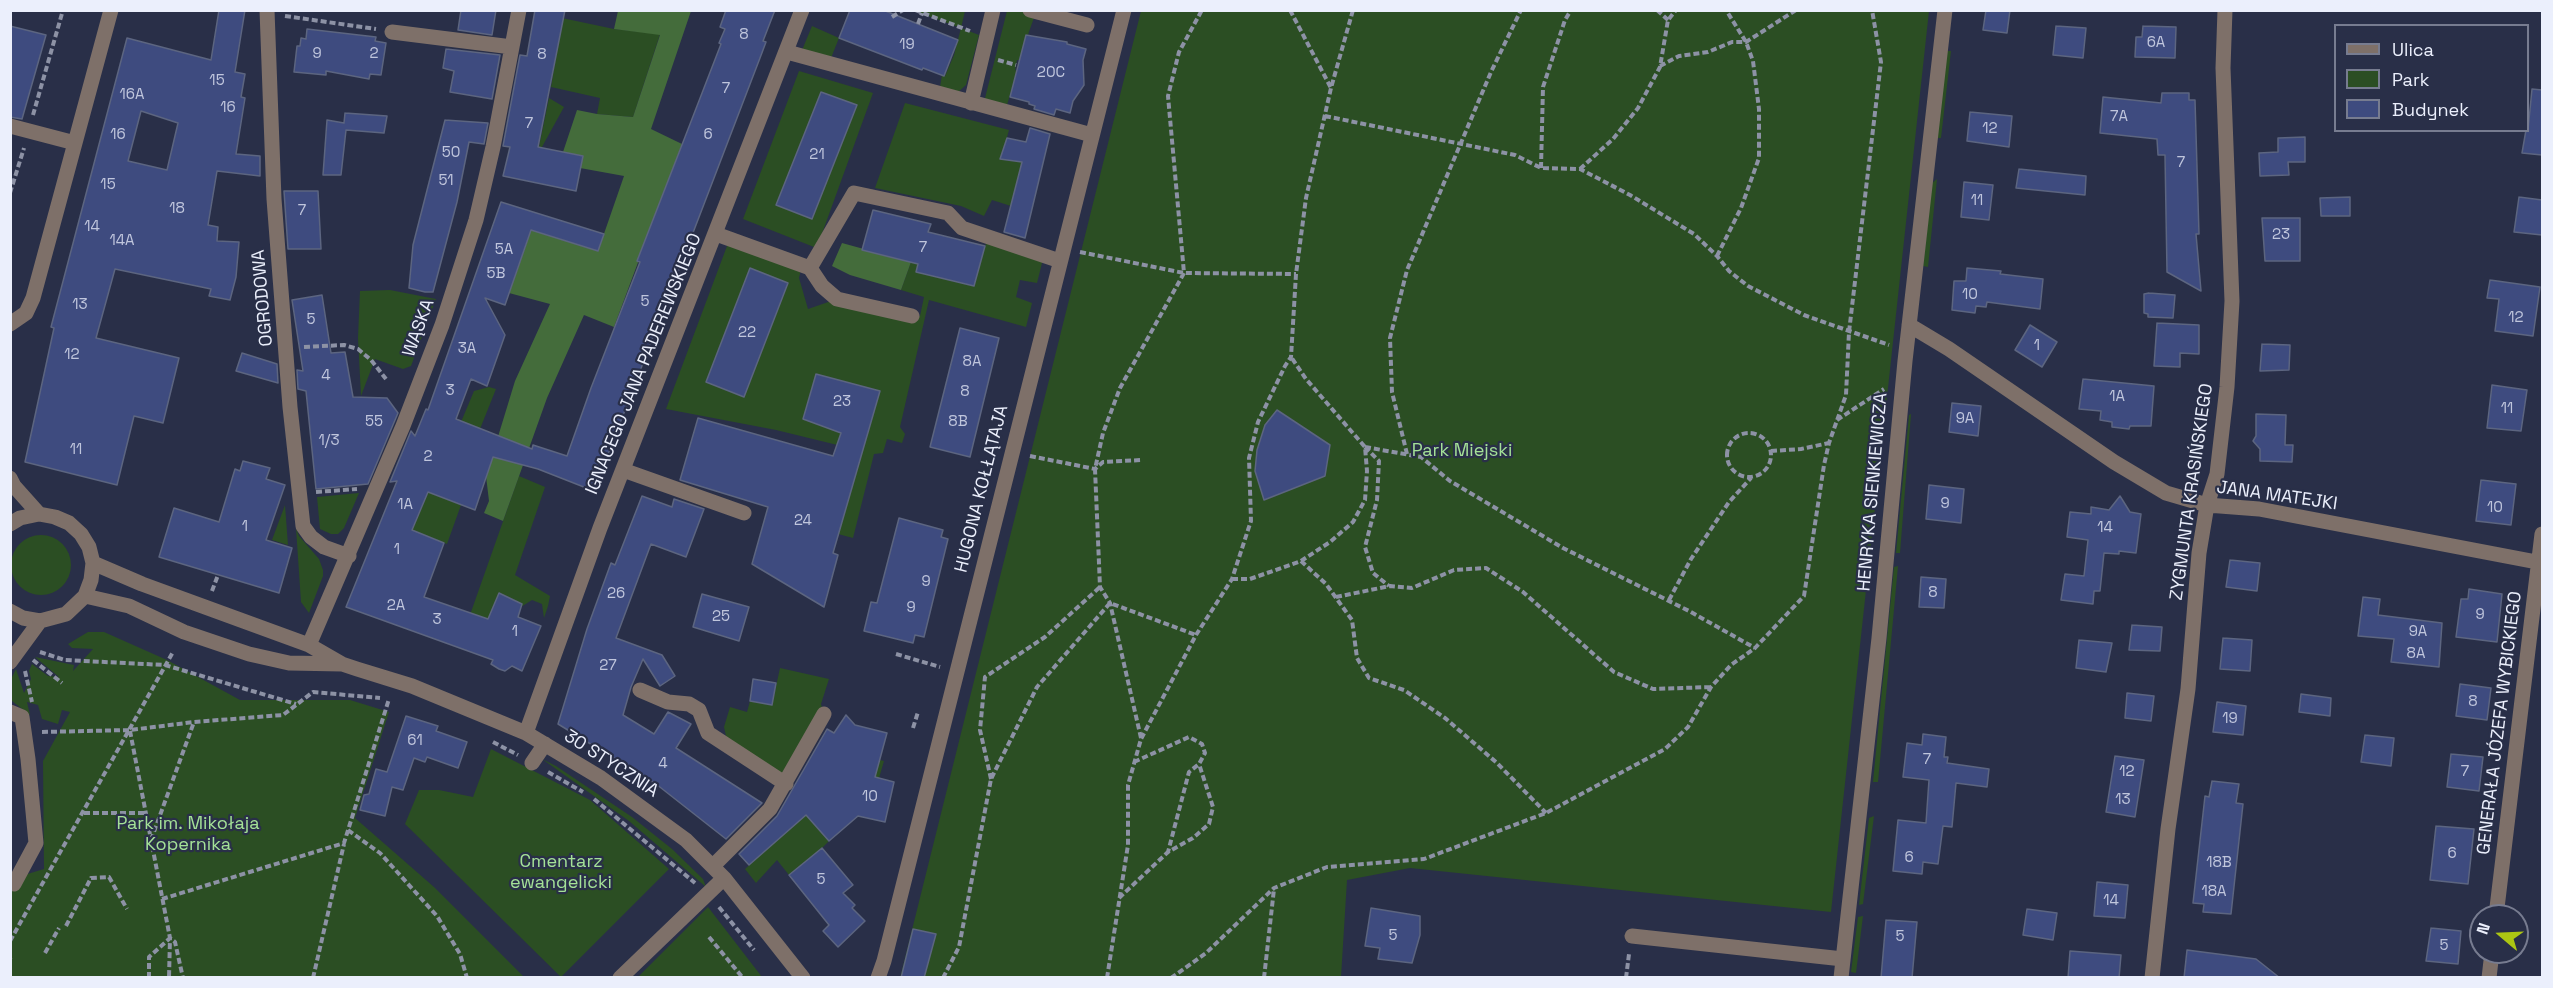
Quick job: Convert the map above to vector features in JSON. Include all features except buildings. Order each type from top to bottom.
[{"type":"street","points":[[10,324],[26,313],[33,298],[111,10]]},
{"type":"street","name":"WĄSKA","points":[[309,645],[349,556],[442,325],[469,241],[493,147],[519,10]]},
{"type":"street","name":"IGNACEGO JANA PADEREWSKIEGO","points":[[526,733],[623,470],[802,10]]},
{"type":"street","points":[[971,103],[993,10]]},
{"type":"street","points":[[1030,10],[1088,25]]},
{"type":"street","name":"HUGONA KOŁŁĄTAJA","points":[[878,978],[1124,10]]},
{"type":"street","name":"HENRYKA SIENKIEWICZA","points":[[1841,978],[1876,662],[1909,326],[1945,10]]},
{"type":"street","name":"ZYGMUNTA KRASIŃSKIEGO","points":[[2152,978],[2168,829],[2188,689],[2199,553],[2207,506],[2217,474],[2224,409],[2232,301],[2223,68],[2225,10]]},
{"type":"street","name":"OGRODOWA","points":[[267,12],[274,199],[290,407],[303,526],[311,537],[324,547],[349,556]]},
{"type":"street","points":[[392,32],[512,47]]},
{"type":"street","points":[[787,52],[1092,135]]},
{"type":"street","points":[[10,126],[75,143]]},
{"type":"street","points":[[810,268],[854,193],[948,213],[962,228],[1060,261]]},
{"type":"street","points":[[716,234],[810,268],[822,286],[837,299],[912,316]]},
{"type":"street","name":"JANA MATEJKI","points":[[1909,326],[1959,356],[2114,462],[2166,493],[2207,506],[2259,509],[2541,563]]},
{"type":"street","points":[[623,470],[744,513]]},
{"type":"street","points":[[10,478],[14,486],[39,514]]},
{"type":"street","points":[[10,524],[20,518],[39,514],[55,517],[75,528],[89,547],[93,563],[91,580],[85,596],[66,614],[40,621],[23,618],[10,611]]},
{"type":"street","name":"GENERAŁA JÓZEFA WYBICKIEGO","points":[[2498,904],[2541,563],[2542,534]]},
{"type":"street","name":"30 STYCZNIA","points":[[93,563],[142,584],[309,645],[342,664],[412,686],[526,733],[545,744],[601,778],[663,821],[713,866],[803,978]]},
{"type":"street","name":"30 STYCZNIA","points":[[85,596],[129,606],[184,632],[249,654],[289,663],[342,664]]},
{"type":"street","points":[[17,661],[40,621]]},
{"type":"street","points":[[640,690],[668,702],[689,704],[699,710],[708,733],[786,784]]},
{"type":"street","points":[[10,712],[22,717],[36,843],[14,884]]},
{"type":"street","points":[[713,866],[770,809],[825,714]]},
{"type":"street","points":[[532,763],[545,744]]},
{"type":"street","points":[[620,978],[724,878]]},
{"type":"street","points":[[1632,936],[1843,959]]},
{"type":"path","points":[[10,193],[63,10]]},
{"type":"path","points":[[892,17],[903,10]]},
{"type":"path","points":[[915,10],[986,38]]},
{"type":"path","points":[[1141,739],[1110,603],[1100,587],[1095,469],[1103,433],[1120,388],[1184,273],[1168,96],[1179,52],[1202,10]]},
{"type":"path","points":[[1290,10],[1331,88]]},
{"type":"path","points":[[1353,10],[1331,88],[1306,198],[1296,274],[1292,357],[1306,380],[1379,461],[1377,500],[1365,547],[1373,573],[1390,586]]},
{"type":"path","points":[[1407,454],[1392,392],[1390,339],[1407,270],[1459,144],[1521,10]]},
{"type":"path","points":[[1540,168],[1543,87],[1565,20],[1571,10]]},
{"type":"path","points":[[1657,10],[1668,20]]},
{"type":"path","points":[[1580,170],[1613,139],[1638,108],[1659,67],[1668,20],[1676,10]]},
{"type":"path","points":[[1717,256],[1741,208],[1759,158],[1759,109],[1753,61],[1746,42],[1726,10]]},
{"type":"path","points":[[1659,67],[1679,56],[1707,52],[1732,42],[1746,42],[1796,10]]},
{"type":"path","points":[[1171,978],[1206,953],[1274,888],[1327,867],[1424,859],[1546,813],[1665,749],[1688,727],[1711,687],[1731,665],[1755,648],[1804,596],[1829,443],[1846,395],[1849,332],[1881,62],[1872,10]]},
{"type":"path","points":[[267,12],[392,32]]},
{"type":"path","points":[[918,24],[922,13]]},
{"type":"path","points":[[995,60],[1016,65]]},
{"type":"path","points":[[1325,116],[1515,155],[1540,168],[1580,170],[1630,195],[1694,234],[1729,271],[1748,286],[1804,315],[1893,346]]},
{"type":"path","points":[[1076,252],[1184,273],[1296,274]]},
{"type":"path","points":[[294,348],[344,345],[358,350],[371,360],[386,379]]},
{"type":"path","points":[[1107,978],[1128,844],[1128,784],[1134,762],[1141,739],[1196,635],[1232,579],[1251,520],[1249,458],[1258,422],[1285,366],[1292,357]]},
{"type":"path","points":[[1837,420],[1888,386]]},
{"type":"path","points":[[1669,600],[1691,559],[1729,502],[1750,478],[1764,472],[1771,459],[1771,451],[1764,439],[1752,433],[1744,434],[1732,441],[1727,454],[1731,468],[1736,473],[1750,478]]},
{"type":"path","points":[[1771,451],[1801,449],[1829,443]]},
{"type":"path","points":[[1365,447],[1421,457],[1450,481],[1563,548],[1669,600],[1755,648]]},
{"type":"path","points":[[1232,579],[1250,579],[1301,561],[1330,542],[1353,522],[1365,500],[1367,471],[1365,447]]},
{"type":"path","points":[[1024,454],[1095,469]]},
{"type":"path","points":[[1095,469],[1103,462],[1142,460]]},
{"type":"path","points":[[309,493],[364,488]]},
{"type":"path","points":[[1301,561],[1326,584],[1352,620],[1357,658],[1368,678],[1404,690],[1445,718],[1497,763],[1546,813]]},
{"type":"path","points":[[1336,597],[1390,586],[1412,588],[1454,570],[1486,568],[1522,592],[1614,672],[1653,689],[1711,687]]},
{"type":"path","points":[[212,592],[218,574]]},
{"type":"path","points":[[991,780],[980,730],[985,677],[1045,637],[1100,587]]},
{"type":"path","points":[[1110,603],[1196,635]]},
{"type":"path","points":[[943,978],[959,947],[991,780],[1037,687],[1110,603]]},
{"type":"path","points":[[34,650],[65,660],[165,665],[296,704]]},
{"type":"path","points":[[10,941],[173,652]]},
{"type":"path","points":[[896,654],[940,667]]},
{"type":"path","points":[[27,656],[62,683]]},
{"type":"path","points":[[17,661],[33,705]]},
{"type":"path","points":[[37,724],[39,732],[130,730],[283,715],[313,692],[389,699],[344,843],[313,978]]},
{"type":"path","points":[[913,728],[918,711]]},
{"type":"path","points":[[151,840],[194,722]]},
{"type":"path","points":[[130,730],[170,938],[169,978]]},
{"type":"path","points":[[484,737],[592,797],[707,893],[756,952]]},
{"type":"path","points":[[1134,762],[1189,737],[1202,744],[1205,753],[1199,764],[1189,772],[1168,852]]},
{"type":"path","points":[[1119,899],[1168,852],[1193,838],[1209,824],[1213,807],[1199,764]]},
{"type":"path","points":[[83,813],[145,813]]},
{"type":"path","points":[[348,830],[380,853],[436,916],[460,954],[467,978]]},
{"type":"path","points":[[162,899],[344,843]]},
{"type":"path","points":[[66,926],[91,878],[109,877],[127,909]]},
{"type":"path","points":[[1264,978],[1274,888]]},
{"type":"path","points":[[45,953],[59,928]]},
{"type":"path","points":[[709,937],[743,978]]},
{"type":"path","points":[[149,978],[149,957],[170,938]]},
{"type":"path","points":[[170,938],[175,942],[183,978]]},
{"type":"path","points":[[1316,978],[1324,978]]},
{"type":"green space","points":[[618,11],[691,11],[651,129],[682,144],[614,327],[584,315],[547,398],[503,521],[484,513],[489,501],[486,476],[515,381],[550,304],[509,293],[526,245],[529,229],[598,251],[624,176],[580,168],[583,156],[563,152],[577,110],[633,117],[660,35],[614,29]]},
{"type":"green space","points":[[915,11],[965,11],[961,28]]},
{"type":"green space","points":[[1007,11],[1036,12],[1019,60],[1017,60],[1015,70],[1017,71],[1005,112],[983,106]]},
{"type":"green space","name":"Park Miejski","points":[[1141,11],[1929,11],[1831,912],[1410,868],[1347,880],[1341,977],[900,978]]},
{"type":"green space","points":[[562,18],[614,29],[660,34],[633,117],[597,114],[600,98],[551,87]]},
{"type":"green space","points":[[812,26],[839,38],[829,63],[800,55]]},
{"type":"green space","points":[[961,28],[979,35],[966,85],[957,93],[940,87],[942,75],[945,76],[954,55]]},
{"type":"green space","points":[[1946,51],[1951,51],[1941,138],[1937,138]]},
{"type":"green space","points":[[799,71],[873,93],[820,239],[814,247],[743,219]]},
{"type":"green space","points":[[549,98],[564,107],[537,156]]},
{"type":"green space","points":[[905,103],[1009,130],[1001,159],[1022,162],[1011,206],[992,200],[984,216],[961,206],[875,188]]},
{"type":"green space","points":[[1937,179],[1928,267],[1923,266],[1932,183]]},
{"type":"green space","points":[[990,237],[1044,255],[1037,283],[1020,280],[1016,297],[1032,303],[1026,327],[929,300],[900,427],[905,434],[902,443],[887,439],[883,453],[874,454],[853,538],[838,534],[862,451],[776,430],[666,409],[730,238],[802,265],[799,278],[808,309],[837,299],[920,316],[924,297],[901,290],[911,262],[918,264],[916,272],[973,286]]},
{"type":"green space","points":[[842,243],[911,262],[901,290],[850,275],[832,266]]},
{"type":"green space","points":[[390,290],[436,299],[411,366],[403,369],[375,359],[361,396],[358,338],[360,291]]},
{"type":"green space","points":[[489,387],[496,389],[480,429],[461,422],[474,391]]},
{"type":"green space","points":[[1911,414],[1900,553],[1896,553],[1909,415]]},
{"type":"green space","points":[[519,476],[545,487],[515,575],[550,596],[548,606],[544,618],[542,604],[532,600],[521,607],[518,602],[504,595],[498,596],[478,653],[459,646]]},
{"type":"green space","points":[[428,492],[461,505],[447,544],[412,530]]},
{"type":"green space","points":[[359,493],[344,528],[338,534],[331,534],[320,529],[317,497]]},
{"type":"green space","points":[[285,505],[288,545],[272,540]]},
{"type":"green space","points":[[296,528],[299,536],[319,559],[323,570],[323,576],[309,613],[301,602]]},
{"type":"green space","points":[[41,535],[62,544],[71,565],[62,586],[41,595],[20,586],[11,565],[20,544]]},
{"type":"green space","points":[[1898,566],[1878,782],[1873,782],[1894,567]]},
{"type":"green space","name":"Park im. Mikołaja Kopernika","points":[[88,632],[104,632],[167,660],[240,700],[350,700],[389,712],[355,818],[434,887],[524,977],[11,978],[11,879],[44,869],[43,761],[70,712],[62,710],[58,724],[42,719],[38,705],[27,702],[30,715],[12,701],[11,679],[16,669],[24,693],[31,679],[29,671],[32,664],[48,676],[59,677],[35,657],[74,665],[73,671],[93,649],[72,648],[68,644]]},
{"type":"green space","points":[[780,668],[829,679],[821,704],[824,714],[786,784],[726,736],[724,727],[730,707],[747,712],[750,701],[772,705]]},
{"type":"green space","name":"Cmentarz ewangelicki","points":[[491,749],[590,800],[669,869],[561,977],[405,824],[419,790],[439,790],[473,797]]},
{"type":"green space","points":[[841,751],[884,761],[879,778],[827,809],[812,822],[829,841],[822,848],[789,875],[777,860],[756,883],[745,869],[797,822]]},
{"type":"green space","points":[[542,759],[632,817],[672,849],[703,879],[706,887],[629,821]]},
{"type":"green space","points":[[1874,816],[1863,904],[1859,905],[1869,818]]},
{"type":"green space","points":[[708,907],[762,977],[638,977]]},
{"type":"green space","points":[[1863,916],[1856,973],[1851,972],[1858,917]]}]
